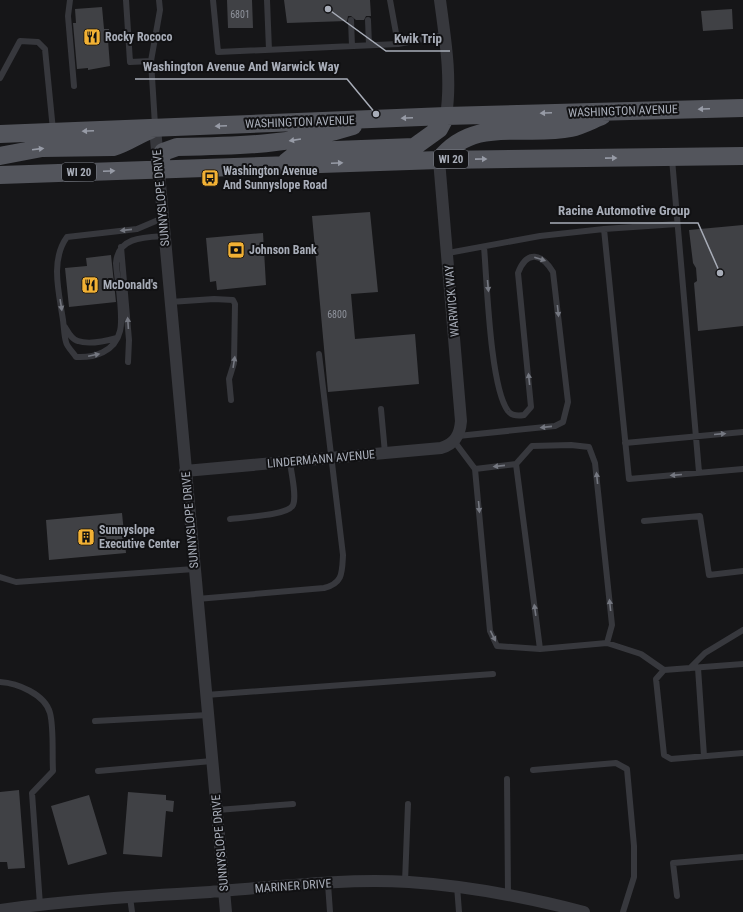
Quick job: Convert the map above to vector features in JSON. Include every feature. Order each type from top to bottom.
[{"type":"main road","name":"WASHINGTON AVENUE","points":[[0,134],[446,116],[743,108]]},
{"type":"main road","points":[[439,160],[448,149],[466,137],[485,131],[571,128],[616,111]]},
{"type":"main road","points":[[281,165],[296,154],[309,151],[414,147],[439,129],[446,116]]},
{"type":"main road","points":[[158,169],[163,152],[168,149],[177,147],[257,145],[279,142],[326,135],[373,119]]},
{"type":"main road","points":[[0,156],[42,148],[113,147],[124,144],[138,135],[155,128]]},
{"type":"main road","name":"WI 20","points":[[0,176],[158,169],[439,160],[743,156]]},
{"type":"street","points":[[440,0],[445,35],[449,93],[446,116]]},
{"type":"street","name":"SUNNYSLOPE DRIVE","points":[[155,128],[226,912]]},
{"type":"street","name":"WARWICK WAY","points":[[439,160],[461,421],[456,439]]},
{"type":"street","name":"LINDERMANN AVENUE","points":[[185,471],[442,448],[456,439]]},
{"type":"street","name":"MARINER DRIVE","points":[[0,910],[14,910],[40,905],[130,897],[328,884],[405,882],[457,886],[532,898],[584,912]]},
{"type":"lane","points":[[70,0],[68,16],[74,86]]},
{"type":"lane","points":[[126,0],[130,62],[151,61]]},
{"type":"lane","points":[[155,128],[151,61],[160,10],[159,0]]},
{"type":"lane","points":[[213,0],[218,52],[398,44],[445,35]]},
{"type":"lane","points":[[267,0],[269,50]]},
{"type":"lane","points":[[390,0],[398,44]]},
{"type":"lane","points":[[351,20],[352,46]]},
{"type":"lane","points":[[368,20],[369,45]]},
{"type":"lane","points":[[0,78],[20,41],[38,42],[45,49],[53,132]]},
{"type":"lane","points":[[671,157],[699,472]]},
{"type":"lane","points":[[163,218],[137,229],[67,237],[62,243],[58,256],[57,269],[66,342],[76,357],[100,355],[118,338],[120,331],[120,318],[116,256],[122,247],[129,241],[138,238],[164,236]]},
{"type":"lane","points":[[448,253],[540,236],[604,229],[677,224]]},
{"type":"lane","points":[[604,229],[629,479],[743,469]]},
{"type":"lane","points":[[122,247],[128,333],[128,362]]},
{"type":"lane","points":[[484,247],[495,374],[503,402],[508,412],[514,416],[524,415],[531,407],[518,273],[522,263],[528,257],[534,257],[546,261],[553,272],[568,402],[563,422],[555,426],[456,439],[475,469],[490,631],[497,646],[540,649],[607,643],[641,654],[664,670],[743,664]]},
{"type":"lane","points":[[170,302],[214,299],[232,300],[235,304],[234,363],[229,379],[230,400]]},
{"type":"lane","points":[[64,326],[71,337],[77,341],[108,340],[118,338]]},
{"type":"lane","points":[[197,599],[324,588],[333,585],[342,575],[343,555],[319,354]]},
{"type":"lane","points":[[381,409],[385,453]]},
{"type":"lane","points":[[625,443],[743,432]]},
{"type":"lane","points":[[475,469],[516,464],[532,446],[571,445],[589,448],[595,463],[612,626],[607,643]]},
{"type":"lane","points":[[230,519],[278,513],[289,509],[293,505],[294,497],[290,462]]},
{"type":"lane","points":[[516,464],[540,649]]},
{"type":"lane","points":[[644,521],[700,516],[709,575],[743,571]]},
{"type":"lane","points":[[0,577],[16,582],[194,569]]},
{"type":"lane","points":[[690,668],[705,653],[743,630]]},
{"type":"lane","points":[[698,668],[704,756]]},
{"type":"lane","points":[[664,670],[656,679],[664,755],[671,759],[743,753]]},
{"type":"lane","points":[[206,695],[493,674]]},
{"type":"lane","points":[[0,682],[24,688],[41,699],[50,712],[53,772],[32,793],[40,905]]},
{"type":"lane","points":[[95,721],[208,715]]},
{"type":"lane","points":[[98,770],[212,761]]},
{"type":"lane","points":[[533,770],[616,763],[626,769],[634,846],[634,877],[623,912]]},
{"type":"lane","points":[[507,779],[508,894]]},
{"type":"lane","points":[[217,810],[293,804]]},
{"type":"lane","points":[[405,882],[408,804]]},
{"type":"lane","points":[[676,896],[673,863],[743,857]]},
{"type":"lane","points":[[328,884],[330,912]]},
{"type":"lane","points":[[457,886],[459,912]]},
{"type":"lane","points":[[130,897],[132,912]]},
{"type":"building","points":[[227,0],[252,0],[253,28],[228,28]]},
{"type":"building","points":[[284,0],[370,0],[371,16],[366,16],[364,20],[356,20],[351,16],[348,16],[347,21],[287,23]]},
{"type":"building","name":"Rocky Rococo","points":[[102,7],[104,29],[109,29],[110,39],[108,40],[110,66],[88,70],[88,68],[77,69],[73,23],[76,23],[75,9]]},
{"type":"building","points":[[732,9],[733,29],[703,31],[701,11]]},
{"type":"building","points":[[370,212],[378,292],[351,294],[355,339],[415,334],[419,384],[328,392],[312,216]]},
{"type":"building","points":[[743,225],[743,326],[698,331],[694,283],[697,281],[696,268],[693,263],[689,230]]},
{"type":"building","name":"Johnson Bank","points":[[263,233],[266,285],[217,290],[216,281],[210,282],[206,238]]},
{"type":"building","name":"McDonald's","points":[[111,255],[116,302],[69,307],[65,268],[87,266],[86,258]]},
{"type":"building","name":"Sunnyslope Executive Center","points":[[122,513],[126,553],[49,560],[46,520]]},
{"type":"building","points":[[19,790],[25,868],[8,869],[7,862],[0,862],[0,792]]},
{"type":"building","points":[[128,792],[166,795],[166,800],[174,801],[173,812],[166,811],[162,857],[123,854]]},
{"type":"building","points":[[89,795],[107,854],[68,865],[51,806]]},
{"type":"place","name":"Kwik Trip","points":[[328,9]]},
{"type":"place","name":"Rocky Rococo","points":[[92,37]]},
{"type":"place","name":"Washington Avenue And Warwick Way","points":[[376,114]]},
{"type":"place","name":"Washington Avenue And Sunnyslope Road","points":[[210,178]]},
{"type":"place","name":"Johnson Bank","points":[[236,250]]},
{"type":"place","name":"Racine Automotive Group","points":[[720,273]]},
{"type":"place","name":"McDonald's","points":[[90,285]]},
{"type":"place","name":"Sunnyslope Executive Center","points":[[86,537]]}]
